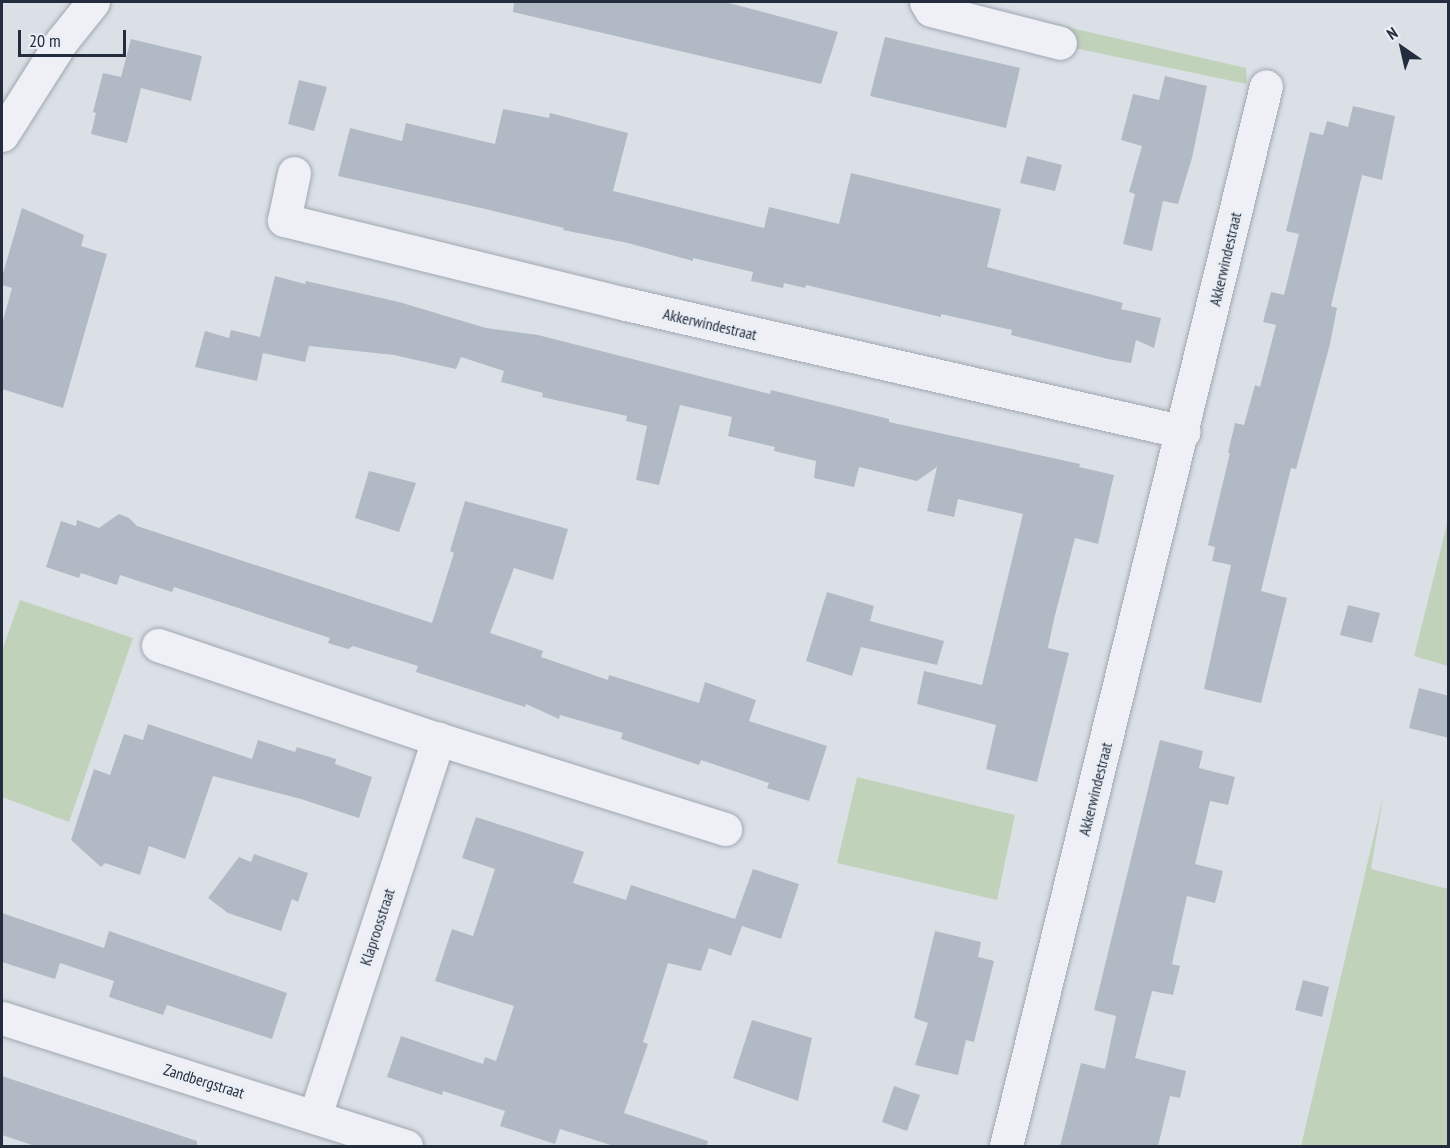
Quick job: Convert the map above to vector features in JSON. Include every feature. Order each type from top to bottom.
[{"type":"street","points":[[2,135],[61,42],[93,2]]},
{"type":"street","points":[[926,2],[931,10],[1060,43]]},
{"type":"street","name":"Akkerwindestraat","points":[[1006,1146],[1184,432],[1266,86]]},
{"type":"street","name":"Akkerwindestraat","points":[[294,173],[284,220],[626,304],[1184,432]]},
{"type":"street","points":[[158,645],[438,739],[725,829]]},
{"type":"street","name":"Klaproosstraat","points":[[315,1116],[438,739]]},
{"type":"street","name":"Zandbergstraat","points":[[2,1018],[406,1146]]},
{"type":"green space","points":[[1045,22],[1246,68],[1247,84],[1040,41]]},
{"type":"green space","points":[[1448,520],[1448,666],[1414,656]]},
{"type":"green space","points":[[20,600],[133,638],[69,822],[2,797],[2,651]]},
{"type":"green space","points":[[857,777],[1015,815],[997,900],[837,863]]},
{"type":"green space","points":[[1383,797],[1371,869],[1448,889],[1448,1146],[1301,1146]]},
{"type":"building","points":[[514,2],[725,2],[838,32],[821,84],[513,12]]},
{"type":"building","points":[[885,37],[1020,68],[1006,128],[870,96]]},
{"type":"building","points":[[131,39],[202,56],[191,101],[141,88],[127,143],[91,134],[96,113],[93,112],[103,73],[121,77]]},
{"type":"building","points":[[1165,76],[1207,86],[1192,158],[1178,204],[1163,201],[1152,251],[1123,244],[1135,194],[1129,192],[1142,146],[1121,140],[1133,94],[1159,100]]},
{"type":"building","points":[[299,80],[327,87],[314,131],[288,124]]},
{"type":"building","points":[[1353,106],[1395,116],[1382,180],[1362,175],[1331,306],[1337,308],[1330,344],[1296,469],[1291,468],[1261,591],[1287,598],[1261,703],[1204,689],[1231,565],[1212,561],[1215,547],[1208,545],[1235,423],[1244,425],[1255,385],[1260,387],[1276,325],[1263,322],[1271,292],[1284,295],[1299,234],[1286,231],[1310,132],[1323,135],[1327,121],[1348,127]]},
{"type":"building","points":[[503,109],[549,118],[550,113],[628,133],[613,191],[764,228],[769,207],[839,224],[851,173],[1001,209],[987,267],[1123,303],[1121,309],[1161,318],[1154,348],[1136,340],[1131,363],[1108,359],[1011,335],[1012,330],[941,314],[941,317],[806,285],[805,288],[784,283],[783,288],[751,281],[753,272],[693,258],[693,261],[628,243],[563,230],[564,228],[481,208],[338,176],[350,128],[402,141],[406,123],[495,144]]},
{"type":"building","points":[[1027,156],[1062,165],[1055,191],[1020,183]]},
{"type":"building","points":[[22,208],[84,235],[81,246],[107,254],[63,408],[2,389],[2,324],[12,288],[2,285],[2,277]]},
{"type":"building","points":[[275,276],[399,302],[486,328],[538,335],[770,394],[771,390],[889,419],[889,422],[1080,464],[1079,467],[1114,475],[1098,544],[1075,538],[1054,619],[1048,648],[1069,653],[1037,782],[986,769],[996,725],[917,704],[924,671],[982,685],[1023,514],[958,499],[954,517],[927,511],[937,467],[917,481],[859,467],[854,487],[814,478],[816,461],[774,451],[775,447],[728,436],[732,417],[680,405],[659,485],[636,480],[647,426],[626,421],[627,416],[542,397],[543,393],[501,382],[504,371],[461,357],[456,369],[394,355],[309,346],[305,362],[263,353],[257,381],[195,367],[205,331],[229,338],[231,330],[260,337]]},
{"type":"building","points":[[369,471],[416,483],[399,532],[355,518]]},
{"type":"building","points":[[465,501],[568,529],[553,580],[514,568],[490,633],[543,651],[541,657],[608,680],[609,675],[699,703],[705,682],[756,700],[749,721],[827,746],[809,801],[767,788],[769,783],[701,760],[699,765],[621,739],[623,733],[560,715],[559,719],[526,704],[525,707],[416,672],[418,666],[353,646],[348,649],[328,643],[330,638],[174,587],[172,592],[120,575],[117,585],[81,573],[79,578],[46,567],[61,521],[76,526],[77,520],[99,528],[119,514],[129,518],[137,526],[432,623],[454,553],[450,551]]},
{"type":"building","points":[[827,592],[874,606],[870,621],[944,641],[937,665],[861,647],[852,676],[806,661]]},
{"type":"building","points":[[1348,605],[1380,613],[1372,643],[1340,635]]},
{"type":"building","points":[[1419,688],[1449,696],[1449,738],[1409,728]]},
{"type":"building","points":[[148,724],[252,759],[258,740],[295,752],[297,747],[336,759],[335,764],[372,777],[359,818],[301,799],[213,776],[185,859],[149,846],[140,875],[105,863],[101,867],[71,840],[94,769],[110,775],[124,734],[143,740]]},
{"type":"building","points":[[1160,740],[1203,751],[1199,768],[1235,777],[1228,805],[1210,801],[1195,864],[1223,871],[1215,903],[1187,896],[1172,964],[1180,966],[1173,995],[1152,991],[1135,1058],[1186,1071],[1180,1098],[1170,1096],[1158,1146],[1060,1146],[1081,1063],[1105,1069],[1116,1016],[1094,1010]]},
{"type":"building","points":[[476,817],[584,852],[573,883],[626,900],[631,885],[735,919],[753,869],[799,884],[781,939],[742,926],[731,956],[709,948],[701,971],[668,963],[643,1042],[648,1044],[624,1113],[708,1141],[707,1146],[614,1146],[560,1129],[555,1144],[500,1126],[505,1111],[443,1091],[442,1095],[387,1077],[401,1036],[483,1064],[485,1057],[496,1061],[514,1006],[435,981],[452,929],[473,936],[495,869],[462,858]]},
{"type":"building","points":[[254,854],[308,873],[298,902],[292,899],[281,931],[228,913],[208,898],[239,857],[251,862]]},
{"type":"building","points":[[2,913],[104,948],[109,931],[287,993],[272,1039],[167,1005],[163,1015],[109,997],[114,981],[60,963],[55,979],[2,962]]},
{"type":"building","points":[[935,931],[981,942],[978,957],[994,961],[974,1042],[966,1040],[958,1075],[915,1065],[928,1023],[914,1018]]},
{"type":"building","points":[[1303,980],[1329,987],[1322,1017],[1295,1010]]},
{"type":"building","points":[[752,1020],[812,1038],[798,1101],[733,1078]]},
{"type":"building","points":[[2,1076],[197,1141],[197,1146],[35,1146],[2,1135]]},
{"type":"building","points":[[894,1086],[920,1095],[907,1131],[882,1122]]}]
